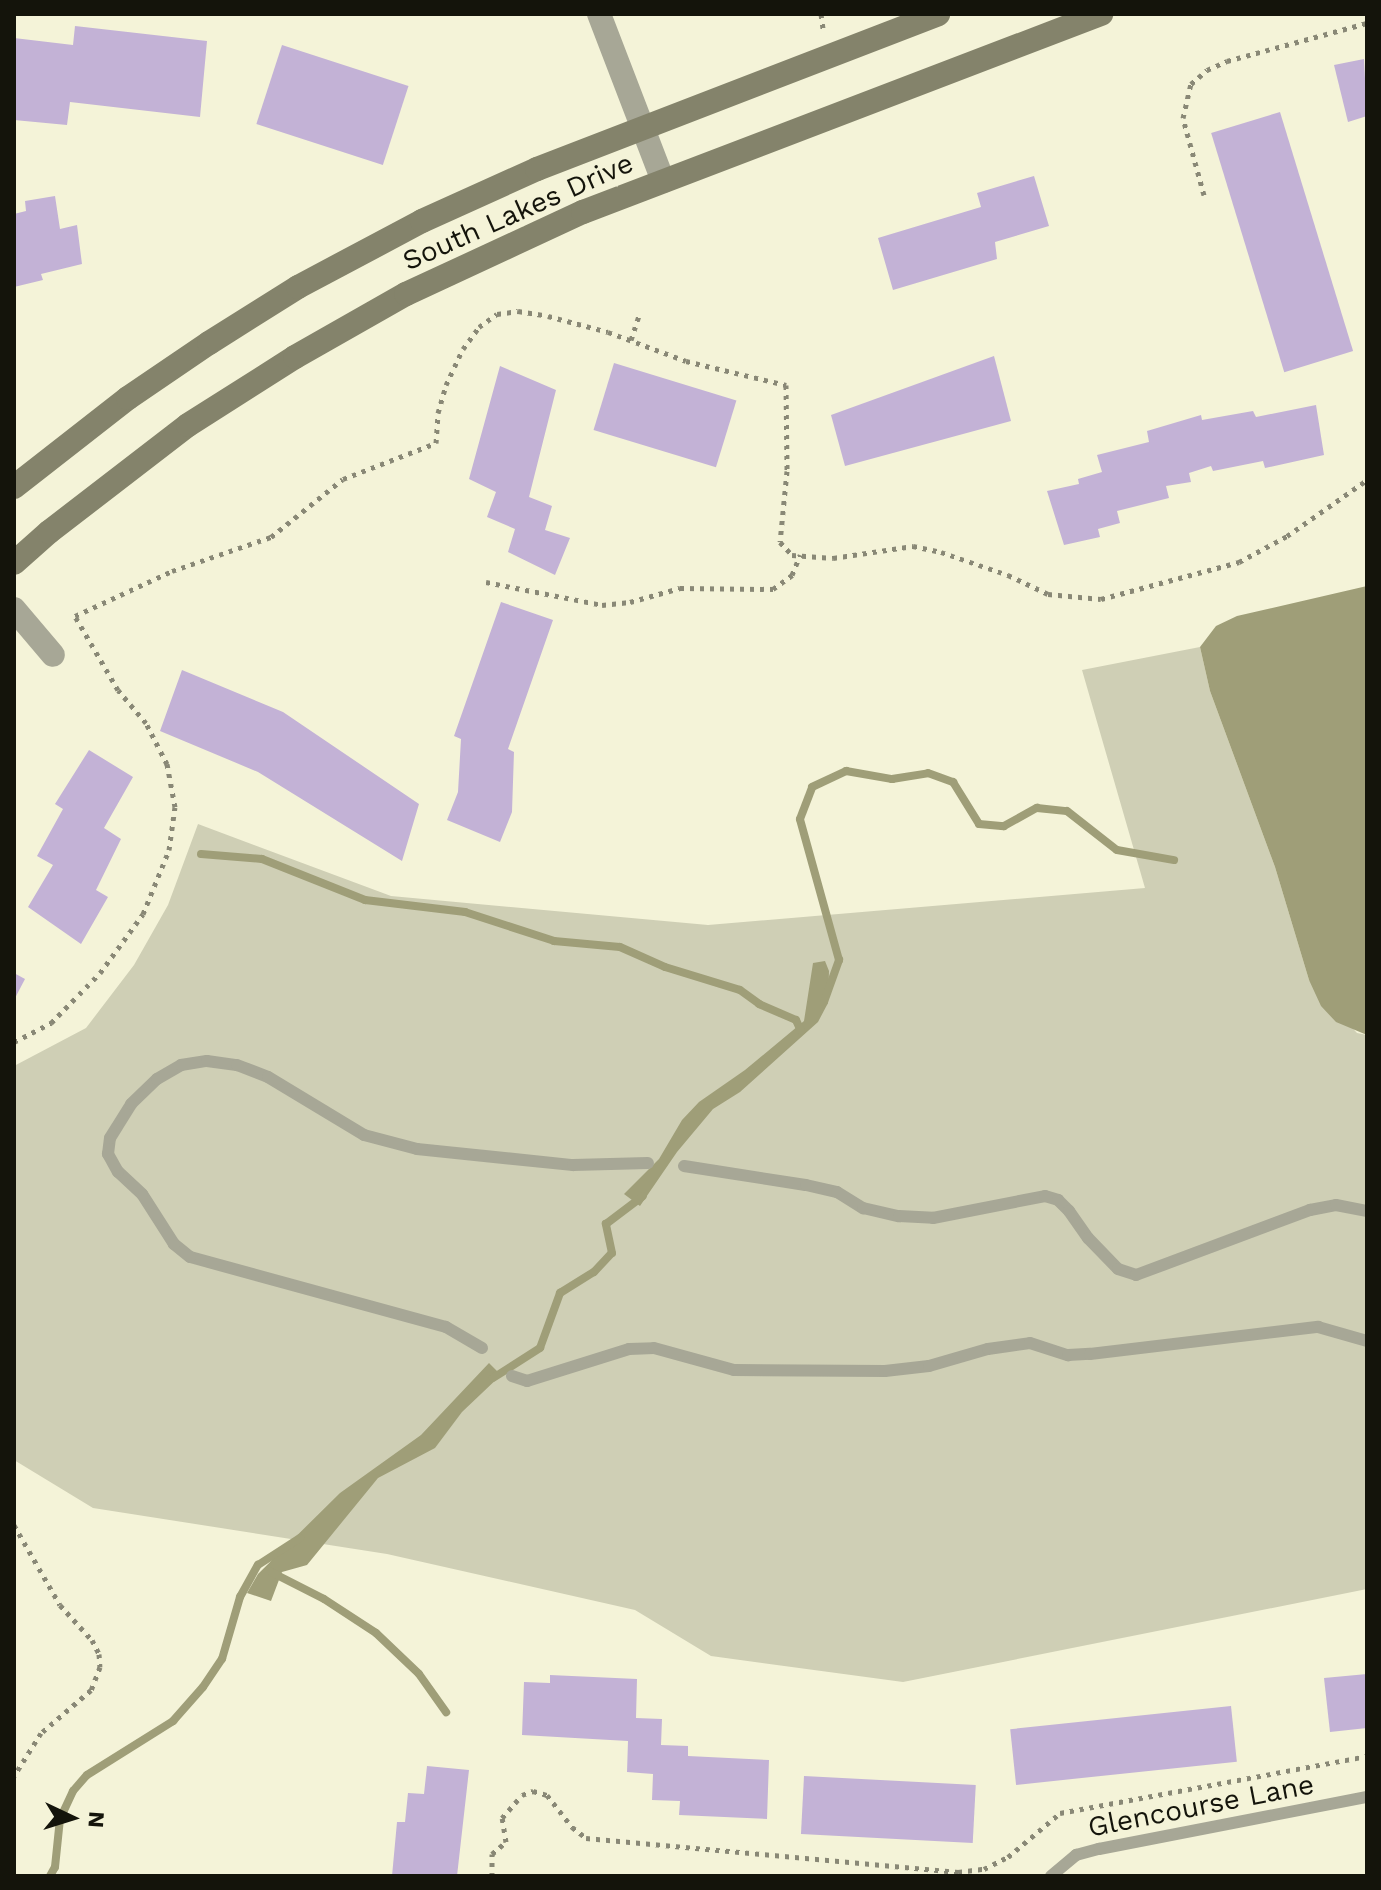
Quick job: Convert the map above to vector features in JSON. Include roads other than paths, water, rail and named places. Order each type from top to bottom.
[{"type":"main road","name":"South Lakes Drive","points":[[14,487],[128,398],[298,287],[445,210],[642,128],[938,14]]},
{"type":"main road","name":"South Lakes Drive","points":[[14,563],[49,532],[188,425],[319,342],[463,265],[663,181],[1101,14]]},
{"type":"street","points":[[599,14],[663,181]]},
{"type":"street","points":[[14,609],[53,655]]},
{"type":"lane","points":[[482,1348],[446,1327],[190,1257],[174,1244],[142,1194],[118,1172],[108,1154],[110,1138],[131,1104],[157,1079],[181,1065],[207,1061],[237,1065],[268,1077],[364,1135],[417,1149],[573,1165],[648,1163]]},
{"type":"lane","points":[[684,1166],[837,1192],[863,1208],[899,1216],[933,1218],[1045,1196],[1058,1200],[1118,1269],[1136,1275],[1310,1210],[1336,1205],[1367,1211]]},
{"type":"lane","points":[[512,1376],[527,1381],[629,1349],[654,1348],[734,1370],[870,1371],[929,1366],[988,1349],[1030,1343],[1068,1355],[1090,1354],[1318,1327],[1367,1341]]},
{"type":"lane","name":"Glencourse Lane","points":[[1051,1876],[1076,1855],[1099,1849],[1367,1797]]},
{"type":"waterway","points":[[824,1002],[839,960],[800,819],[812,787],[846,771],[892,779],[928,773],[953,782],[979,824],[1004,826],[1037,808],[1067,811],[1117,850],[1174,860]]},
{"type":"waterway","points":[[201,854],[262,859],[365,900],[465,912],[554,941],[620,947],[665,967],[740,990],[759,1004],[796,1020],[801,1031]]},
{"type":"waterway","points":[[493,1378],[540,1348],[560,1293],[594,1272],[612,1253],[606,1224],[643,1196]]},
{"type":"waterway","points":[[50,1876],[55,1867],[60,1819],[73,1791],[87,1775],[173,1721],[203,1687],[222,1659],[240,1597],[258,1565],[300,1538]]},
{"type":"waterway","points":[[271,1572],[324,1599],[376,1633],[419,1674],[446,1712]]}]
